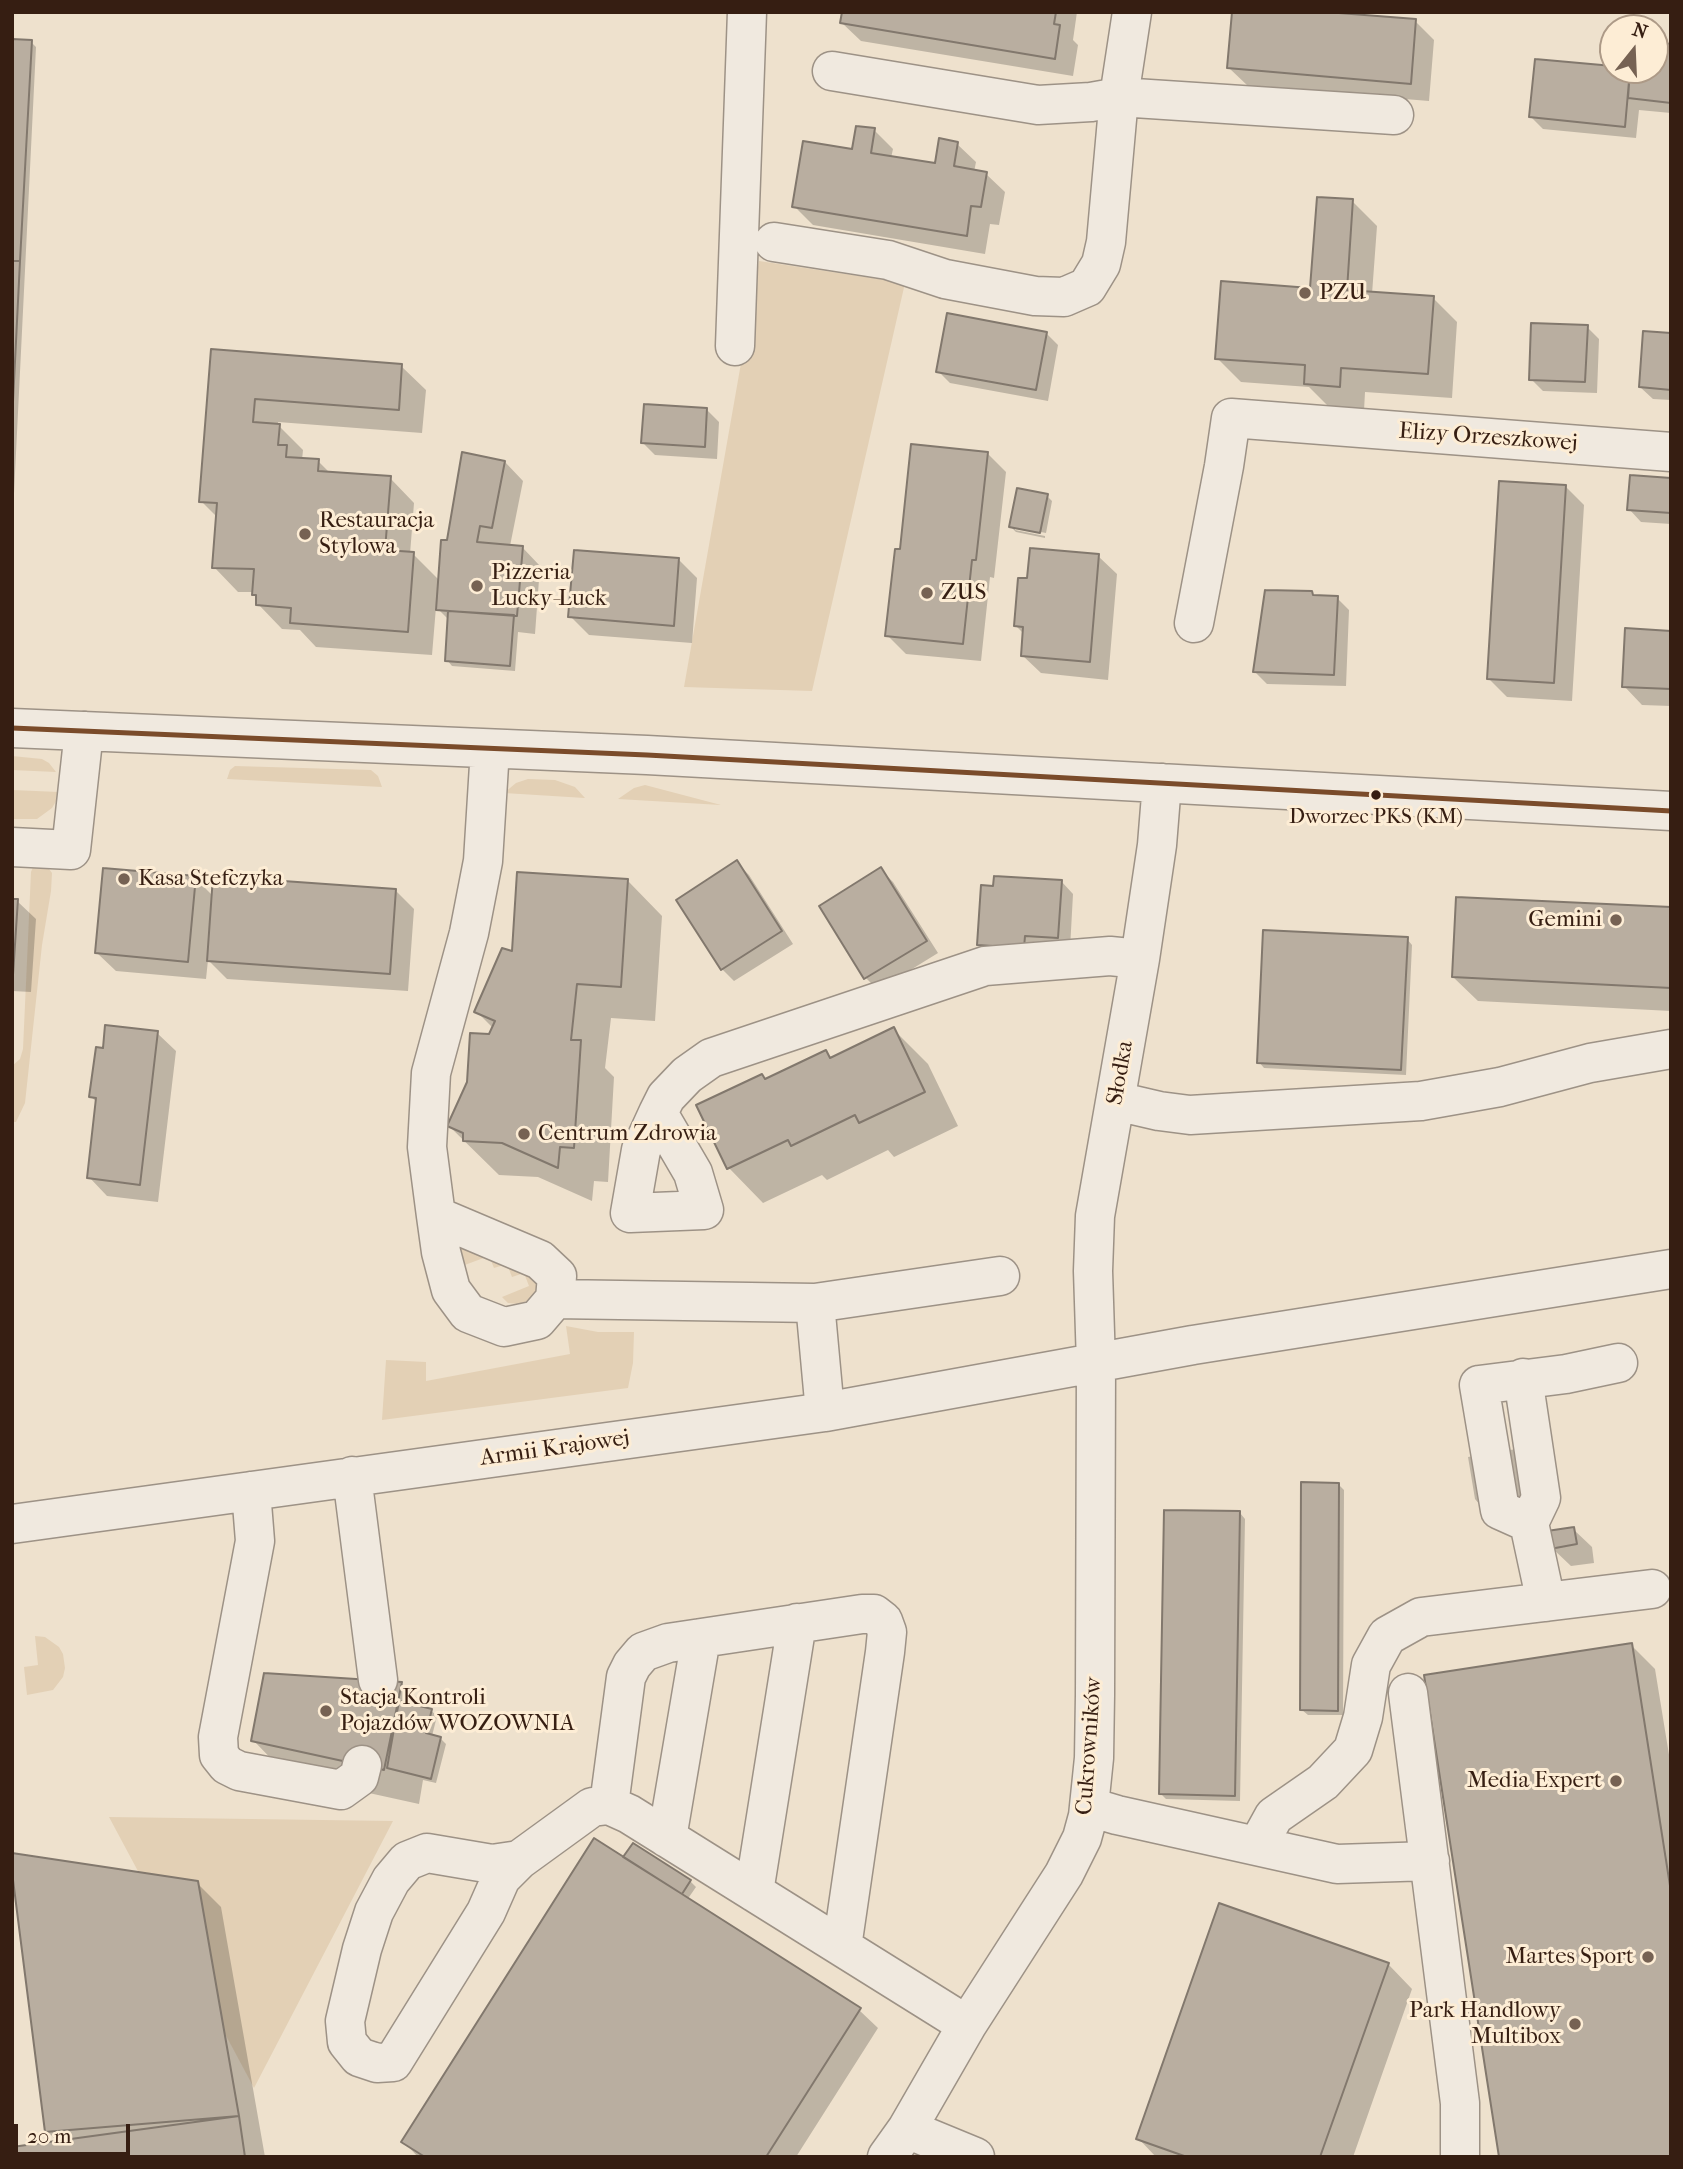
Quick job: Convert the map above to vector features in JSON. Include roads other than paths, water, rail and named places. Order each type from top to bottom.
[{"type":"street","points":[[735,346],[747,12]]},
{"type":"street","points":[[774,242],[888,260],[945,279],[1035,296],[1064,297],[1087,287],[1101,264],[1106,242],[1119,97],[1132,12]]},
{"type":"street","points":[[832,71],[1038,105],[1091,102],[1119,97],[1394,115]]},
{"type":"street","name":"Elizy Orzeszkowej","points":[[1194,623],[1231,418],[1671,452]]},
{"type":"street","points":[[12,728],[647,755],[1671,810]]},
{"type":"street","points":[[12,847],[71,850],[84,731]]},
{"type":"street","points":[[436,1216],[540,1260],[557,1276],[555,1299],[537,1320],[504,1327],[468,1313],[451,1290],[441,1252],[436,1216],[427,1147],[428,1101],[432,1073],[484,861],[490,749]]},
{"type":"street","name":"Słodka","points":[[1096,1364],[1093,1271],[1095,1216],[1140,960],[1163,783]]},
{"type":"street","points":[[658,1113],[666,1097],[687,1075],[711,1058],[985,966],[1110,956],[1140,960]]},
{"type":"street","points":[[1116,1101],[1190,1115],[1421,1101],[1500,1087],[1590,1063],[1671,1049]]},
{"type":"street","name":"Armii Krajowej","points":[[12,1524],[825,1412],[1193,1345],[1671,1269]]},
{"type":"street","points":[[555,1299],[815,1303],[1000,1276]]},
{"type":"street","points":[[815,1303],[825,1412]]},
{"type":"street","points":[[1546,1602],[1529,1523],[1541,1499],[1523,1378],[1566,1374],[1618,1363]]},
{"type":"street","name":"Cukrowników","points":[[897,2143],[967,2025],[1064,1874],[1082,1838],[1090,1807],[1094,1758],[1096,1364]]},
{"type":"street","points":[[352,1476],[378,1680]]},
{"type":"street","points":[[251,1491],[255,1541],[218,1737],[219,1755],[227,1765],[239,1771],[341,1790],[359,1777],[362,1765]]},
{"type":"street","points":[[1258,1845],[1274,1816],[1323,1782],[1353,1750],[1363,1717],[1371,1665],[1387,1636],[1421,1617],[1652,1589]]},
{"type":"street","points":[[609,1805],[626,1677],[643,1652],[668,1643],[874,1614],[883,1621],[887,1632],[842,1947]]},
{"type":"street","points":[[754,1892],[797,1623]]},
{"type":"street","points":[[667,1838],[701,1638]]},
{"type":"street","points":[[1408,1693],[1460,2103],[1461,2157]]},
{"type":"street","points":[[519,1860],[492,1864],[427,1853],[407,1861],[391,1880],[374,1912],[345,2021],[347,2042],[359,2057],[377,2063],[393,2062],[486,1912],[501,1878],[519,1860],[592,1807],[609,1805],[629,1814],[967,2025]]},
{"type":"street","points":[[1090,1807],[1338,1864],[1430,1861]]},
{"type":"street","points":[[897,2143],[975,2157]]},
{"type":"place","name":"PZU","points":[[1305,293]]},
{"type":"place","name":"Restauracja Stylowa","points":[[305,534]]},
{"type":"place","name":"Pizzeria Lucky-Luck","points":[[477,586]]},
{"type":"place","name":"ZUS","points":[[927,593]]},
{"type":"place","name":"Dworzec PKS (KM)","points":[[1376,795]]},
{"type":"place","name":"Kasa Stefczyka","points":[[124,879]]},
{"type":"place","name":"Gemini","points":[[1616,920]]},
{"type":"place","name":"Centrum Zdrowia","points":[[524,1134]]},
{"type":"place","name":"Stacja Kontroli Pojazdów WOZOWNIA","points":[[326,1711]]},
{"type":"place","name":"Media Expert","points":[[1616,1781]]},
{"type":"place","name":"Martes Sport","points":[[1648,1957]]},
{"type":"place","name":"Park Handlowy Multibox","points":[[1575,2024]]}]
